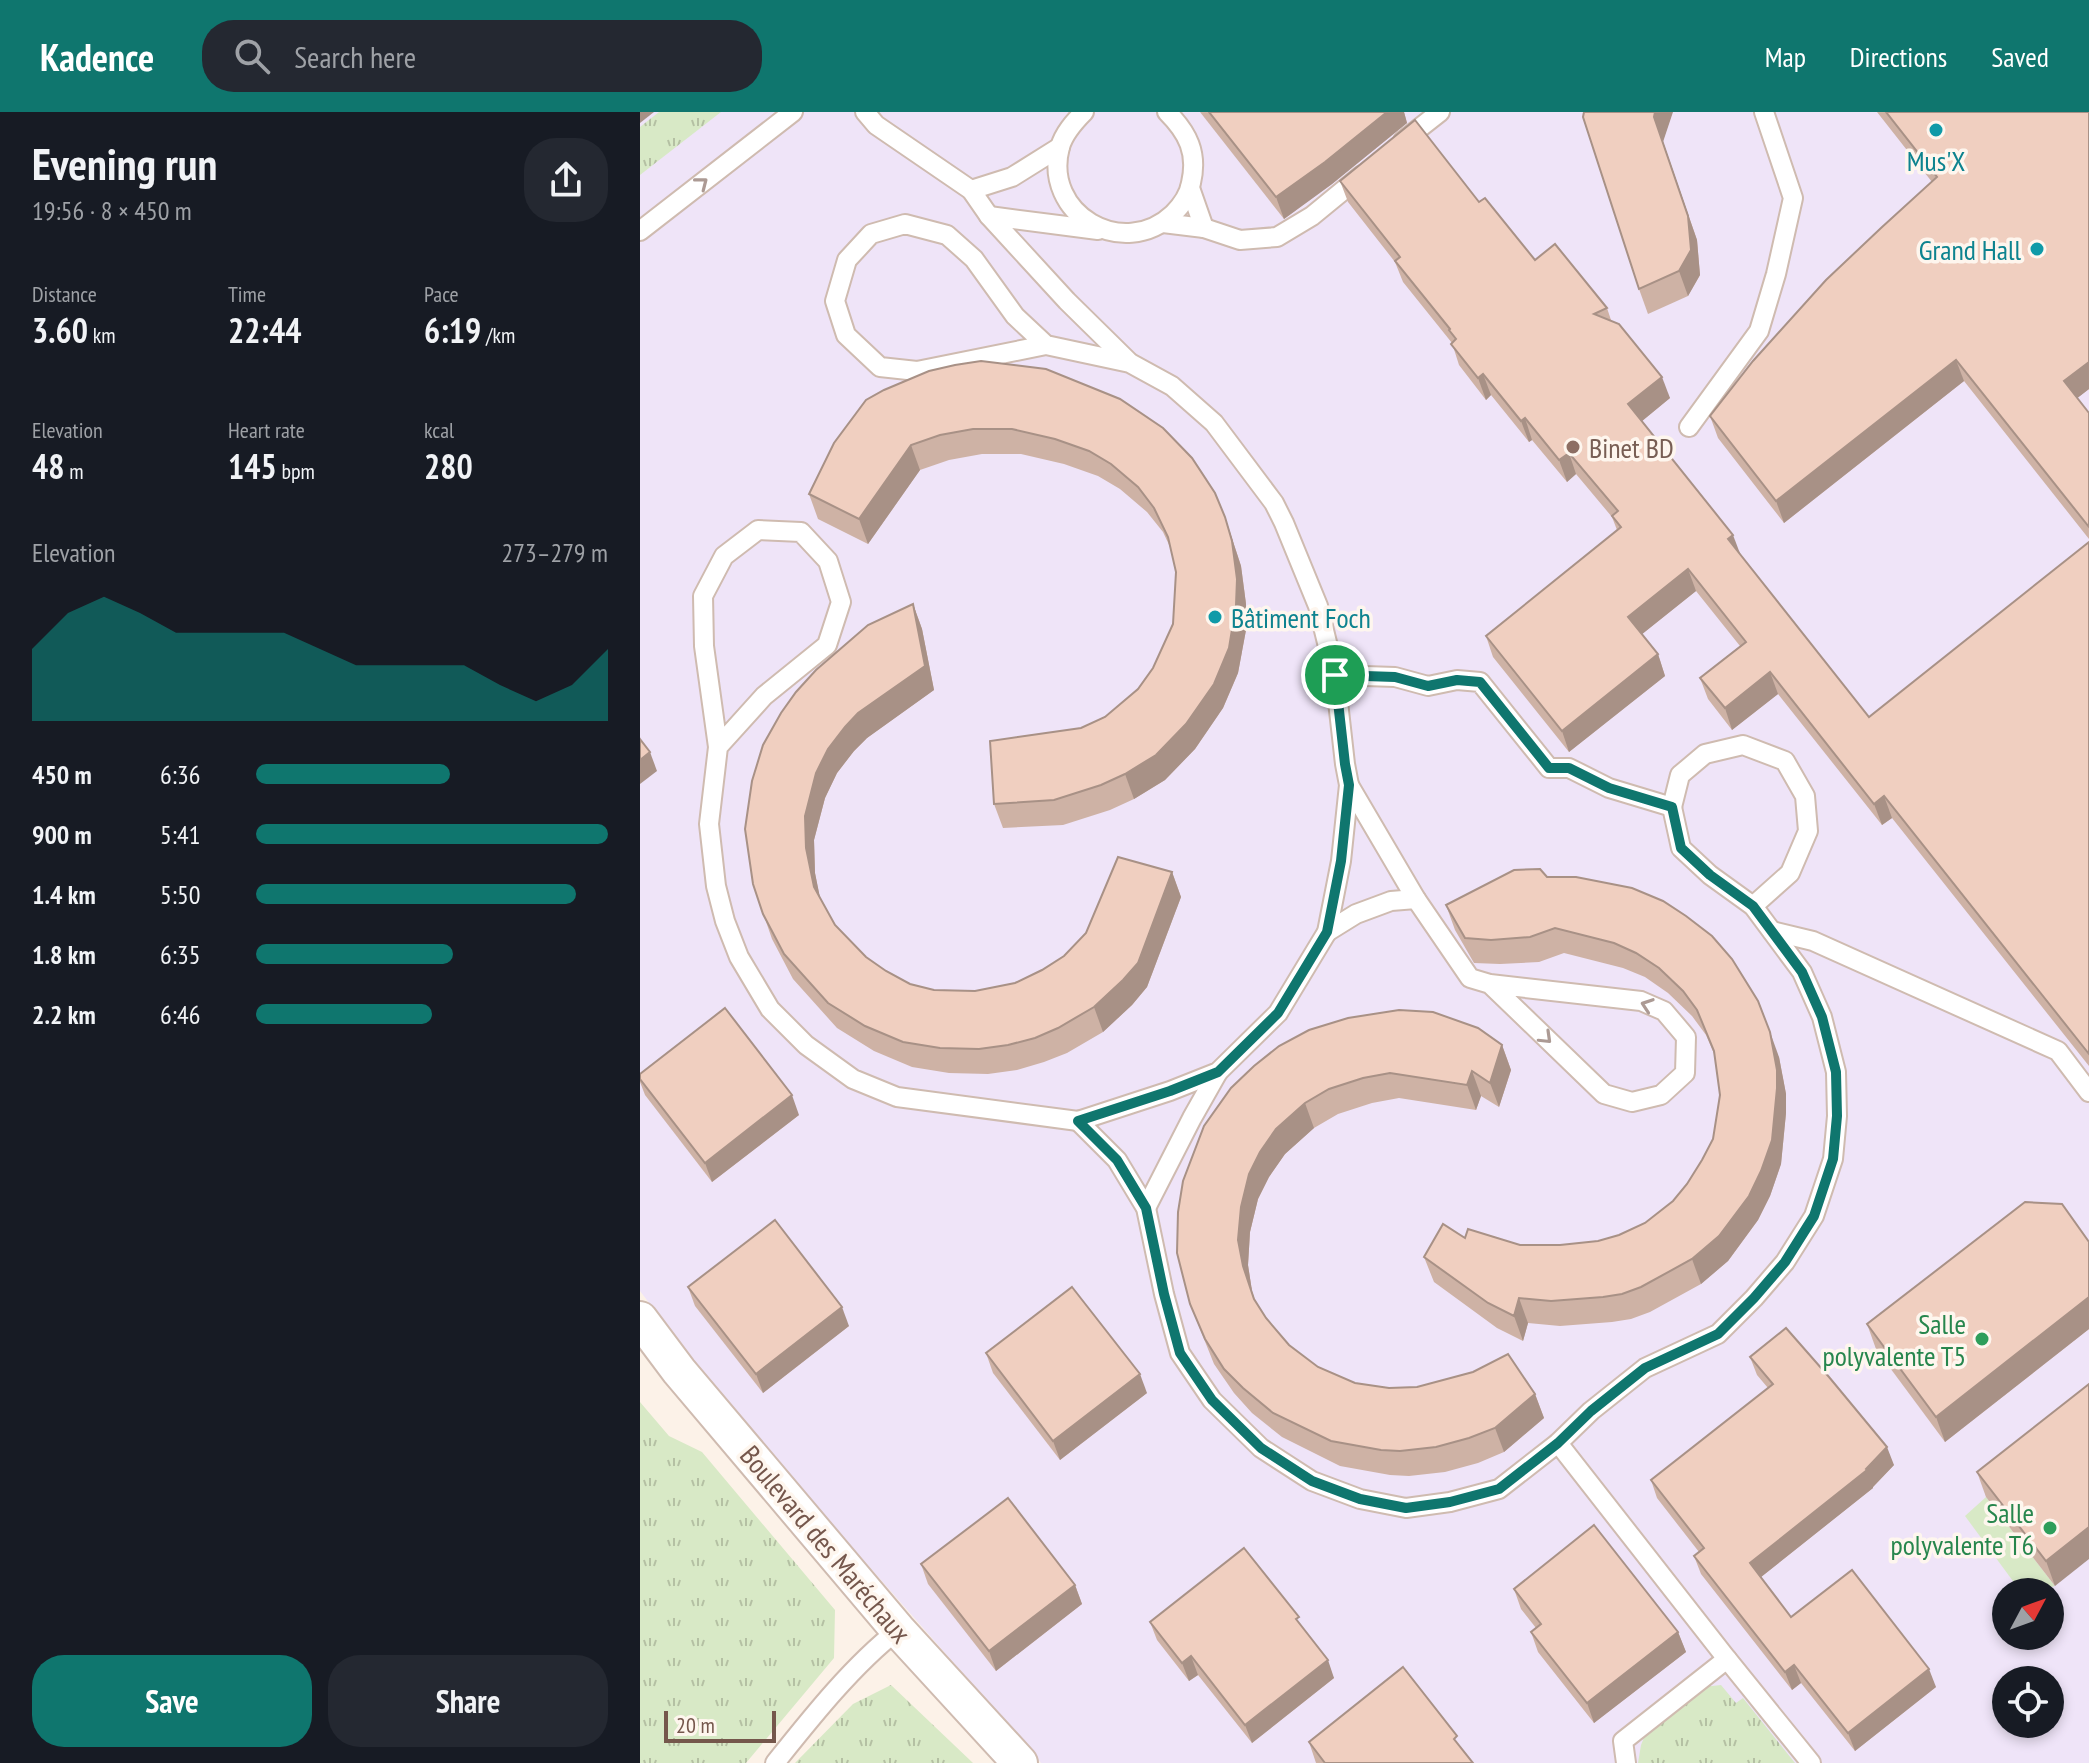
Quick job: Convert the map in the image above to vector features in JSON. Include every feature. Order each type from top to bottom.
[{"type":"street","name":"Boulevard des Maréchaux","points":[[640,1319],[679,1371],[898,1630],[1020,1763]]},
{"type":"lane","points":[[640,231],[793,112]]},
{"type":"lane","points":[[865,112],[876,125],[971,190],[989,216],[1067,301],[1130,363],[1172,386],[1214,423],[1274,503],[1318,606],[1335,675],[1349,785],[1341,861],[1327,932],[1278,1013],[1218,1072],[1146,1208]]},
{"type":"lane","points":[[1084,112],[1070,127],[1060,147],[1057,168],[1062,189],[1072,207],[1087,222],[1106,232]]},
{"type":"lane","points":[[989,216],[1126,234],[1145,231],[1163,223],[1179,208],[1190,188],[1194,167],[1191,146],[1181,126],[1167,112]]},
{"type":"lane","points":[[1163,223],[1204,228],[1240,240],[1277,237],[1312,216],[1440,112]]},
{"type":"lane","points":[[1689,427],[1759,331],[1776,274],[1793,198],[1764,112]]},
{"type":"lane","points":[[971,190],[1012,177],[1060,147]]},
{"type":"lane","points":[[1190,188],[1204,228]]},
{"type":"lane","points":[[1046,345],[1015,316],[974,259],[947,235],[905,224],[871,234],[847,260],[835,301],[846,335],[880,367],[917,371],[1046,345],[1130,363]]},
{"type":"lane","points":[[718,747],[764,696],[827,645],[841,602],[828,561],[801,532],[758,530],[724,556],[703,596],[704,646],[718,747],[709,824],[716,886],[739,957],[770,1009],[806,1045],[853,1079],[897,1097],[1078,1121],[1218,1072]]},
{"type":"lane","points":[[1335,675],[1395,677],[1428,686],[1457,680],[1480,682],[1549,768],[1569,768],[1609,788],[1672,807]]},
{"type":"lane","points":[[1078,1121],[1117,1160],[1146,1208],[1180,1353],[1212,1400],[1261,1448],[1312,1481],[1360,1499],[1406,1508],[1450,1502],[1499,1489],[1645,1368],[1718,1334],[1785,1262],[1814,1216],[1833,1159],[1837,1116],[1836,1072],[1822,1017],[1802,972],[1753,906],[1710,875],[1681,848],[1672,807],[1680,775],[1705,754],[1743,745],[1785,761],[1805,796],[1808,831],[1790,873],[1753,906]]},
{"type":"lane","points":[[1349,785],[1416,899],[1470,978],[1490,984],[1641,1001],[1664,1011],[1686,1037],[1685,1073],[1661,1095],[1632,1102],[1604,1094],[1490,984]]},
{"type":"lane","points":[[1327,932],[1356,914],[1391,901],[1416,899]]},
{"type":"lane","points":[[1772,931],[1813,941],[2058,1051],[2089,1092]]},
{"type":"lane","points":[[1558,1443],[1811,1763]]},
{"type":"lane","points":[[775,1763],[809,1719],[898,1630]]},
{"type":"lane","points":[[1626,1763],[1623,1741],[1727,1659]]},
{"type":"shaded area","points":[[640,112],[2089,112],[2089,1763],[1041,1763],[723,1400],[640,1291]]},
{"type":"green space","points":[[659,112],[721,112],[640,175],[640,127]]},
{"type":"green space","points":[[640,1402],[669,1436],[702,1452],[835,1610],[834,1658],[746,1763],[640,1763]]},
{"type":"green space","points":[[1986,1497],[2049,1578],[2011,1578],[1965,1516]]},
{"type":"green space","points":[[891,1685],[973,1763],[795,1763],[853,1704]]},
{"type":"green space","points":[[1721,1685],[1736,1703],[1743,1698],[1795,1763],[1638,1763],[1645,1735],[1703,1687]]},
{"type":"building","points":[[1209,112],[1387,112],[1276,197]]},
{"type":"building","points":[[1584,112],[1655,112],[1654,117],[1688,216],[1691,250],[1679,271],[1639,289],[1583,117]]},
{"type":"building","points":[[1886,112],[2089,112],[2089,362],[2064,381],[2089,413],[2089,527],[1956,360],[1776,501],[1710,416],[1753,361],[1826,280],[1937,177]]},
{"type":"building","points":[[1415,120],[1479,202],[1485,198],[1535,260],[1555,244],[1607,308],[1594,314],[1619,324],[1662,377],[1628,404],[1733,535],[1728,539],[1869,717],[2089,542],[2089,1054],[1884,796],[1874,804],[1770,672],[1725,708],[1700,678],[1746,642],[1688,569],[1628,617],[1658,654],[1562,731],[1486,636],[1621,527],[1612,516],[1618,511],[1569,453],[1559,460],[1525,418],[1521,421],[1483,374],[1478,378],[1451,344],[1456,339],[1450,329],[1395,261],[1400,257],[1340,181]]},
{"type":"building","name":"Bâtiment Foch","points":[[981,361],[1046,369],[1120,399],[1163,428],[1192,458],[1215,493],[1232,541],[1237,579],[1236,605],[1229,648],[1214,684],[1186,724],[1156,755],[1101,785],[1054,800],[994,804],[990,741],[1081,728],[1105,717],[1138,689],[1153,668],[1173,624],[1176,572],[1168,537],[1154,508],[1138,487],[1111,464],[1089,451],[1055,439],[1012,429],[973,429],[940,435],[911,445],[859,519],[809,494],[834,443],[866,400],[929,371]]},
{"type":"building","points":[[913,604],[925,666],[858,713],[845,727],[828,749],[816,773],[805,816],[806,848],[814,887],[835,925],[866,957],[910,984],[934,990],[975,991],[1015,983],[1064,956],[1086,933],[1118,857],[1172,872],[1138,963],[1123,980],[1094,1007],[1058,1028],[1008,1045],[979,1049],[940,1048],[903,1042],[865,1026],[828,1003],[784,954],[763,914],[753,884],[745,829],[752,781],[763,745],[781,713],[816,670],[868,625]]},
{"type":"building","points":[[640,739],[650,752],[640,760]]},
{"type":"building","points":[[1540,869],[1547,877],[1576,877],[1632,888],[1663,901],[1712,936],[1732,959],[1758,1001],[1770,1032],[1777,1088],[1772,1140],[1761,1171],[1749,1196],[1719,1236],[1692,1259],[1641,1287],[1603,1297],[1551,1301],[1519,1298],[1514,1316],[1488,1303],[1424,1257],[1443,1224],[1465,1238],[1468,1229],[1520,1245],[1560,1245],[1598,1241],[1645,1223],[1673,1201],[1702,1160],[1713,1139],[1720,1095],[1714,1051],[1697,1010],[1659,968],[1636,953],[1614,943],[1555,928],[1530,937],[1465,938],[1446,905],[1514,870]]},
{"type":"building","points":[[725,1008],[792,1095],[705,1163],[640,1079],[640,1074]]},
{"type":"building","points":[[1399,1010],[1433,1012],[1478,1028],[1502,1045],[1490,1083],[1472,1071],[1467,1085],[1390,1073],[1329,1089],[1305,1103],[1276,1129],[1249,1174],[1241,1207],[1238,1240],[1254,1299],[1289,1345],[1318,1367],[1355,1383],[1389,1388],[1417,1387],[1473,1372],[1508,1354],[1535,1394],[1495,1428],[1436,1447],[1400,1451],[1331,1441],[1273,1413],[1243,1388],[1224,1369],[1205,1339],[1190,1304],[1177,1253],[1178,1212],[1183,1181],[1204,1126],[1231,1088],[1279,1046],[1309,1030],[1348,1018]]},
{"type":"building","name":"Salle polyvalente T5","points":[[2025,1202],[2062,1204],[2089,1242],[2089,1297],[1936,1417],[1867,1324]]},
{"type":"building","points":[[775,1220],[842,1307],[756,1374],[688,1287]]},
{"type":"building","points":[[1072,1287],[1140,1374],[1053,1441],[986,1353]]},
{"type":"building","points":[[1786,1328],[1887,1447],[1867,1470],[1750,1563],[1791,1617],[1852,1570],[1929,1669],[1848,1733],[1794,1665],[1785,1672],[1694,1556],[1704,1548],[1651,1480],[1773,1384],[1750,1357]]},
{"type":"building","name":"Salle polyvalente T6","points":[[2089,1384],[2089,1527],[2046,1561],[1977,1472]]},
{"type":"building","points":[[1008,1498],[1075,1585],[989,1651],[921,1564]]},
{"type":"building","points":[[1594,1525],[1678,1632],[1587,1703],[1531,1632],[1541,1624],[1514,1589]]},
{"type":"building","points":[[1244,1548],[1299,1617],[1296,1619],[1328,1660],[1245,1725],[1191,1656],[1182,1663],[1150,1622]]},
{"type":"building","points":[[1403,1667],[1457,1736],[1454,1739],[1473,1763],[1325,1763],[1309,1742]]},
{"type":"place","name":"Mus'X","points":[[1936,130]]},
{"type":"place","name":"Grand Hall","points":[[2037,249]]},
{"type":"place","name":"Binet BD","points":[[1573,447]]},
{"type":"place","name":"Bâtiment Foch","points":[[1215,617]]},
{"type":"place","name":"Salle polyvalente T5","points":[[1982,1339]]},
{"type":"place","name":"Salle polyvalente T6","points":[[2050,1528]]},
{"type":"route","points":[[1335,675],[1395,677],[1428,686],[1457,680],[1480,682],[1549,768],[1569,768],[1609,788],[1672,807],[1681,848],[1710,875],[1753,906],[1802,972],[1822,1017],[1836,1072],[1837,1116],[1833,1159],[1814,1216],[1785,1262],[1754,1298],[1718,1334],[1645,1368],[1499,1489],[1450,1502],[1406,1508],[1360,1499],[1312,1481],[1261,1448],[1212,1400],[1180,1353],[1146,1208],[1117,1160],[1078,1121],[1218,1072],[1278,1013],[1327,932],[1341,861],[1349,785],[1335,675]]}]
